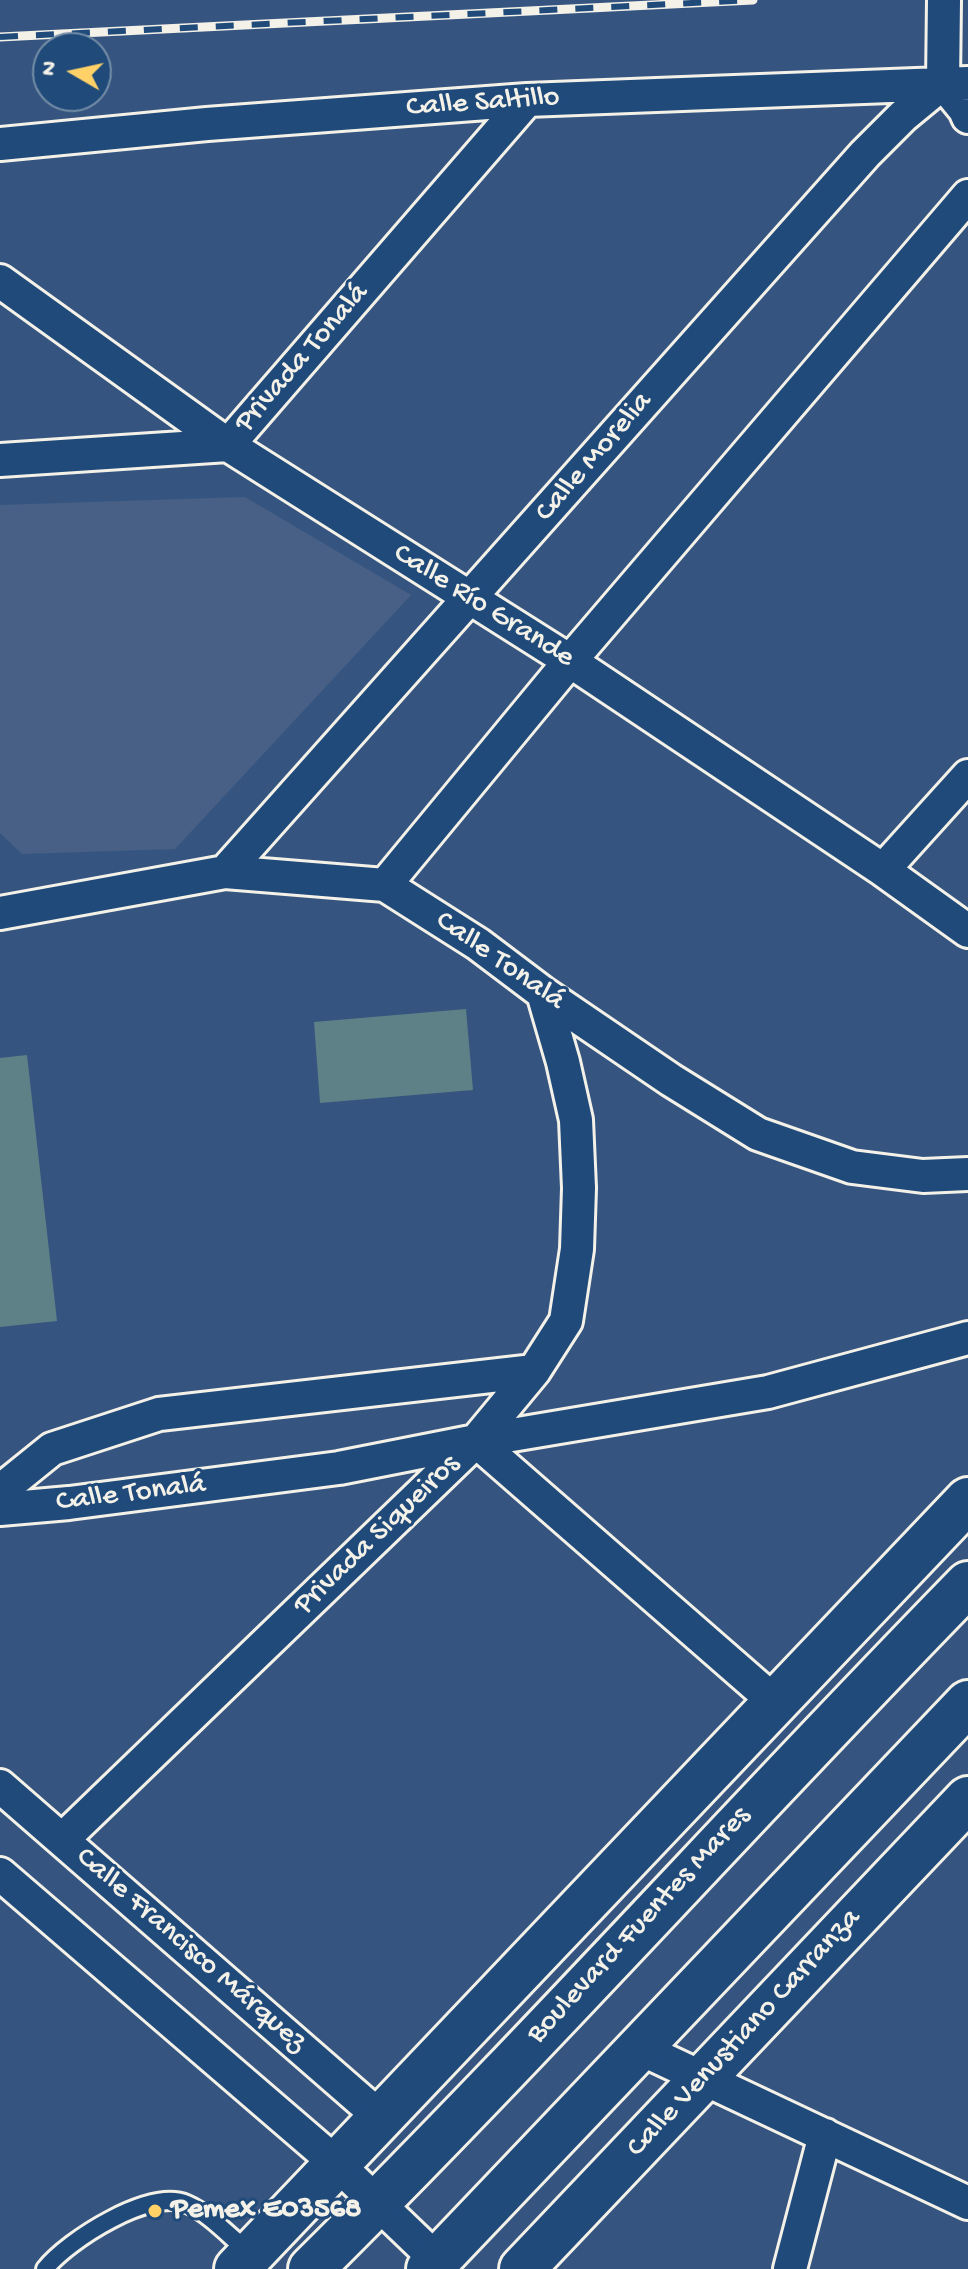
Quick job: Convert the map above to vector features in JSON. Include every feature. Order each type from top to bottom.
[{"type":"main road","points":[[251,2264],[336,2163],[968,1500]]},
{"type":"main road","name":"Boulevard Fuentes Mares","points":[[311,2269],[378,2203],[817,1738],[968,1584]]},
{"type":"main road","points":[[433,2265],[968,1703]]},
{"type":"main road","name":"Calle Venustiano Carranza","points":[[522,2269],[968,1799]]},
{"type":"street","points":[[944,0],[955,83],[968,117]]},
{"type":"street","name":"Calle Saltillo","points":[[0,144],[207,124],[527,100],[955,83]]},
{"type":"street","name":"Calle Morelia","points":[[225,872],[865,154],[903,116],[955,83]]},
{"type":"street","name":"Privada Tonalá","points":[[0,460],[228,445],[527,100]]},
{"type":"street","points":[[385,885],[570,661],[968,196]]},
{"type":"street","name":"Calle Río Grande","points":[[0,281],[228,445],[570,661],[883,870],[968,931]]},
{"type":"street","points":[[883,870],[968,776]]},
{"type":"street","name":"Calle Tonalá","points":[[0,913],[225,872],[385,885],[478,944],[543,993],[671,1080],[758,1134],[852,1167],[923,1176],[968,1174]]},
{"type":"street","points":[[476,1441],[534,1371],[566,1321],[577,1249],[579,1188],[576,1120],[543,993]]},
{"type":"street","name":"Calle Tonalá","points":[[0,1509],[339,1468],[476,1441],[768,1392],[968,1338]]},
{"type":"street","points":[[0,1491],[52,1449],[159,1414],[534,1371]]},
{"type":"street","name":"Privada Siqueiros","points":[[63,1839],[476,1441],[775,1702]]},
{"type":"street","name":"Calle Francisco Márquez","points":[[0,1786],[380,2117]]},
{"type":"street","points":[[0,1874],[336,2163],[378,2203],[433,2265]]},
{"type":"street","points":[[639,2048],[968,2203]]},
{"type":"street","points":[[790,2269],[825,2135]]},
{"type":"lane","points":[[45,2269],[68,2247],[94,2231],[143,2204],[162,2200],[186,2203],[251,2264]]},
{"type":"shaded area","points":[[245,497],[411,595],[175,849],[22,854],[0,833],[0,505]]},
{"type":"green space","points":[[466,1009],[473,1090],[320,1103],[314,1022]]},
{"type":"green space","points":[[27,1055],[57,1321],[0,1327],[0,1058]]},
{"type":"railway","points":[[0,37],[753,0]]},
{"type":"place","name":"Pemex E03568","points":[[155,2211]]}]
